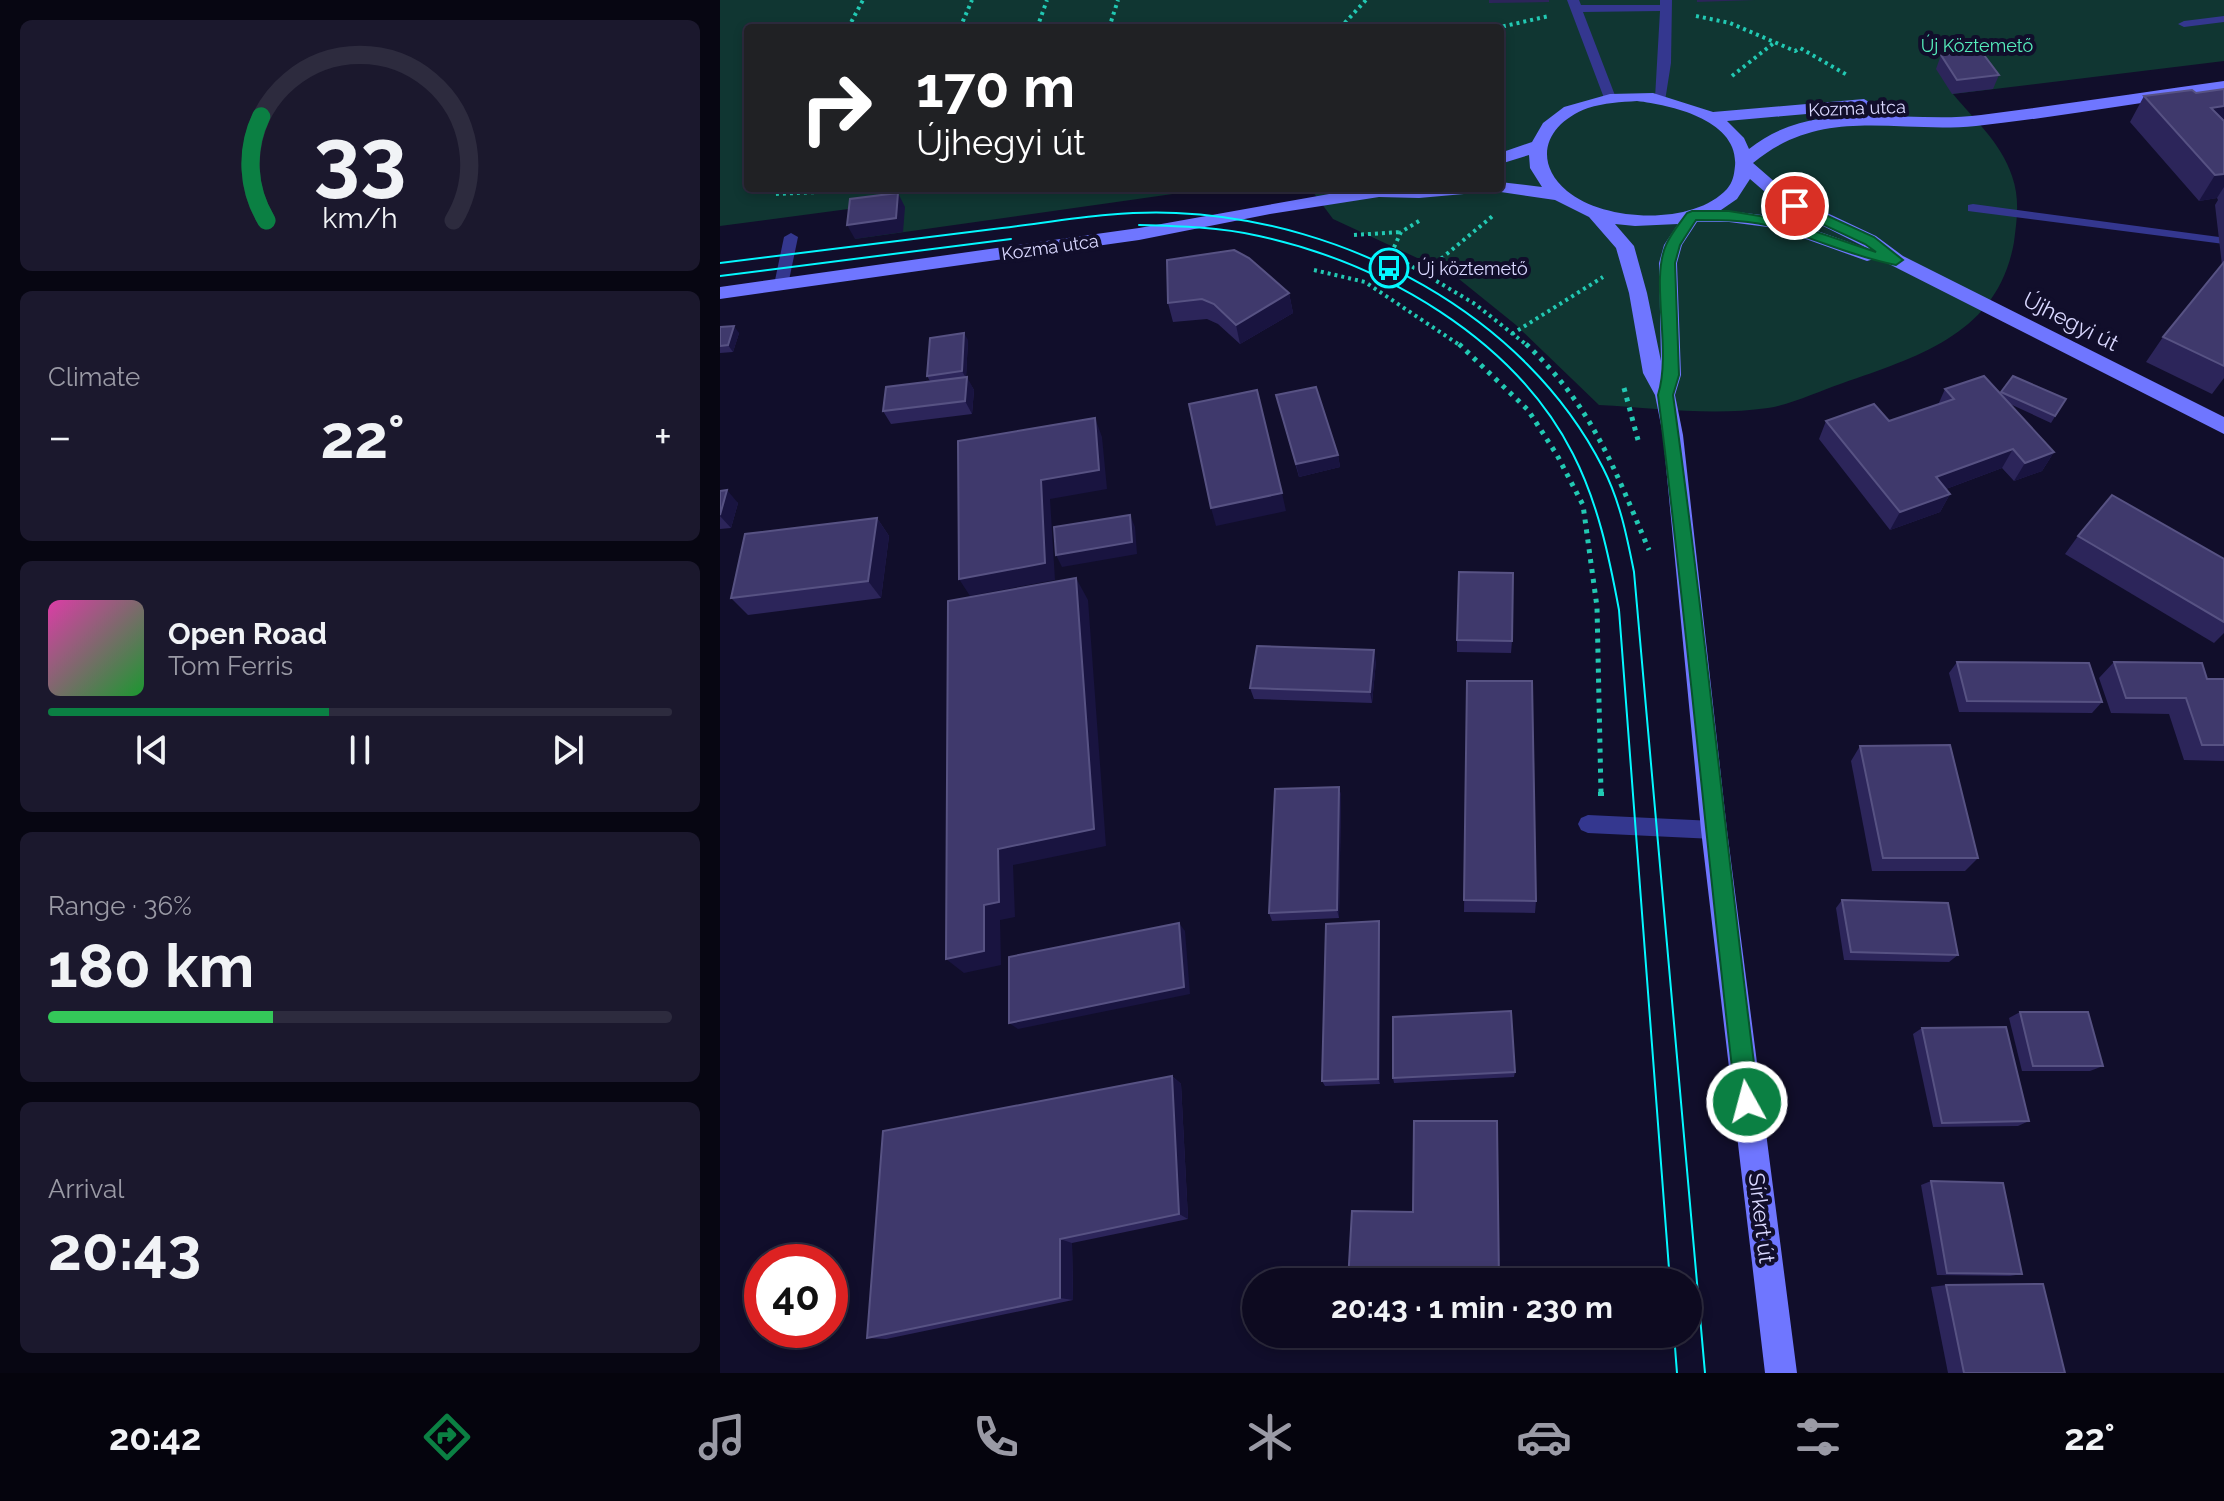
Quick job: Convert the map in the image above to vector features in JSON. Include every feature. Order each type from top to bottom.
[{"type":"street","name":"Kozma utca","points":[[1743,163],[1781,136],[1820,125],[1880,119],[1985,121],[2002,116],[2224,86]]},
{"type":"street","name":"Kozma utca","points":[[1610,98],[1661,98],[1711,117],[1728,131],[1739,146],[1743,163],[1737,189],[1711,208],[1692,216],[1640,222],[1596,214],[1561,195],[1546,180],[1537,165],[1538,146],[1545,132],[1568,111],[1610,98]]},
{"type":"street","name":"Kozma utca","points":[[1711,117],[1869,104],[2002,116]]},
{"type":"street","points":[[1504,158],[1538,146]]},
{"type":"street","name":"Újhegyi út","points":[[1743,163],[1785,200],[1870,240],[1896,260],[2224,426]]},
{"type":"street","name":"Kozma utca","points":[[1504,188],[1561,195]]},
{"type":"street","name":"Kozma utca","points":[[720,293],[1139,234],[1364,192]]},
{"type":"street","name":"Sírkert út","points":[[1596,214],[1625,246],[1638,293],[1653,373],[1665,395],[1686,551],[1714,830],[1781,1373]]},
{"type":"street","name":"Újhegyi út","points":[[1692,216],[1729,216],[1778,223],[1865,254],[1896,260]]},
{"type":"street","name":"Sírkert út","points":[[1665,395],[1671,375],[1668,263],[1673,245],[1692,216]]},
{"type":"lane","points":[[1610,98],[1570,8],[1666,4],[1661,98]]},
{"type":"lane","points":[[2184,24],[2224,19]]},
{"type":"lane","points":[[1973,208],[2219,241]]},
{"type":"lane","points":[[781,285],[791,237]]},
{"type":"lane","points":[[1595,825],[1714,830]]},
{"type":"path","points":[[850,24],[863,0]]},
{"type":"path","points":[[962,24],[972,0]]},
{"type":"path","points":[[1038,24],[1047,0]]},
{"type":"path","points":[[1110,24],[1118,0]]},
{"type":"path","points":[[1344,24],[1366,0]]},
{"type":"path","points":[[1504,26],[1570,8]]},
{"type":"path","points":[[1693,26],[1697,14],[1795,51],[1800,48],[1855,81]]},
{"type":"path","points":[[1732,76],[1775,41]]},
{"type":"path","points":[[775,192],[819,192]]},
{"type":"path","points":[[1425,272],[1495,214]]},
{"type":"path","points":[[1354,235],[1401,232]]},
{"type":"path","points":[[1391,254],[1462,294],[1512,334],[1568,390],[1591,421],[1626,490],[1649,550],[1686,551]]},
{"type":"path","points":[[1314,270],[1365,282],[1453,339],[1528,410],[1583,505],[1597,607],[1595,825]]},
{"type":"path","points":[[1512,334],[1615,271]]},
{"type":"green space","name":"Új Köztemető","points":[[720,0],[2224,0],[2224,61],[1953,94],[2001,152],[2016,193],[2014,242],[2005,273],[1991,299],[1973,319],[1927,351],[1787,404],[1768,408],[1684,411],[1599,405],[1516,325],[1454,275],[1333,219],[1313,192],[1504,192],[1504,24],[744,24],[744,192],[1187,192],[855,239],[856,208],[720,226]]},
{"type":"building","points":[[1981,51],[1999,75],[1957,80],[1941,55]]},
{"type":"building","points":[[2224,89],[2224,106],[2211,108],[2224,121],[2224,174],[2215,175],[2144,96]]},
{"type":"building","points":[[898,193],[896,218],[847,225],[850,199]]},
{"type":"building","points":[[1234,250],[1249,258],[1289,293],[1236,325],[1214,304],[1202,299],[1168,303],[1167,260]]},
{"type":"building","points":[[2224,262],[2224,366],[2163,337]]},
{"type":"building","points":[[734,326],[728,345],[720,346],[720,327]]},
{"type":"building","points":[[964,333],[962,371],[927,376],[930,338]]},
{"type":"building","points":[[1984,376],[2054,452],[2025,463],[2013,449],[1936,477],[1950,494],[1900,512],[1826,421],[1874,404],[1889,421],[1954,399],[1945,389]]},
{"type":"building","points":[[2013,376],[2066,399],[2055,416],[2001,392]]},
{"type":"building","points":[[967,377],[965,401],[883,411],[886,387]]},
{"type":"building","points":[[1316,387],[1338,455],[1296,464],[1276,395]]},
{"type":"building","points":[[1257,390],[1282,493],[1211,508],[1189,404]]},
{"type":"building","points":[[1095,418],[1099,470],[1041,480],[1045,563],[959,579],[958,441]]},
{"type":"building","points":[[727,490],[720,515],[720,491]]},
{"type":"building","points":[[2112,495],[2224,559],[2224,622],[2078,536]]},
{"type":"building","points":[[1130,515],[1132,542],[1056,555],[1054,527]]},
{"type":"building","points":[[877,518],[868,581],[731,598],[745,534]]},
{"type":"building","points":[[1459,572],[1513,573],[1512,641],[1457,640]]},
{"type":"building","points":[[1076,578],[1094,829],[998,849],[999,902],[984,905],[984,951],[946,959],[948,601]]},
{"type":"building","points":[[1257,646],[1374,650],[1370,692],[1250,688]]},
{"type":"building","points":[[1957,662],[2089,663],[2102,702],[1967,701]]},
{"type":"building","points":[[2114,662],[2202,663],[2207,679],[2224,679],[2224,745],[2202,745],[2186,698],[2126,698]]},
{"type":"building","points":[[1467,681],[1532,681],[1536,901],[1464,900]]},
{"type":"building","points":[[1950,745],[1978,858],[1883,858],[1860,746]]},
{"type":"building","points":[[1339,787],[1337,910],[1269,913],[1275,789]]},
{"type":"building","points":[[1842,900],[1948,903],[1958,955],[1851,952]]},
{"type":"building","points":[[1379,921],[1378,1079],[1322,1081],[1326,924]]},
{"type":"building","points":[[1179,923],[1184,987],[1009,1023],[1009,957]]},
{"type":"building","points":[[1511,1011],[1515,1072],[1393,1078],[1393,1017]]},
{"type":"building","points":[[2020,1012],[2088,1012],[2103,1066],[2033,1066]]},
{"type":"building","points":[[2006,1027],[2029,1121],[1942,1123],[1922,1028]]},
{"type":"building","points":[[1172,1076],[1179,1214],[1060,1239],[1060,1298],[867,1338],[883,1131]]},
{"type":"building","points":[[1414,1121],[1497,1121],[1499,1268],[1349,1268],[1352,1211],[1413,1212]]},
{"type":"building","points":[[1931,1181],[2003,1183],[2022,1274],[1947,1273]]},
{"type":"building","points":[[2043,1284],[2065,1373],[1964,1373],[1946,1285]]},
{"type":"tram line","points":[[720,263],[1111,215],[1154,212],[1240,220],[1303,234],[1365,256],[1424,285],[1478,321],[1527,364],[1569,413],[1603,468],[1626,532],[1634,572],[1705,1373]]},
{"type":"tram line","points":[[1139,225],[1214,229],[1259,236],[1352,265],[1397,286],[1480,341],[1516,375],[1548,412],[1573,454],[1596,511],[1619,610],[1669,1268]]},
{"type":"tram line","points":[[720,276],[1011,239]]},
{"type":"tram line","points":[[1675,1348],[1677,1373]]},
{"type":"place","name":"Új köztemető","points":[[1389,268]]},
{"type":"route","points":[[1747,1102],[1714,830],[1673,435],[1665,395],[1671,375],[1668,263],[1673,245],[1692,216],[1756,218],[1865,254],[1896,260],[1870,240],[1795,206]]}]
